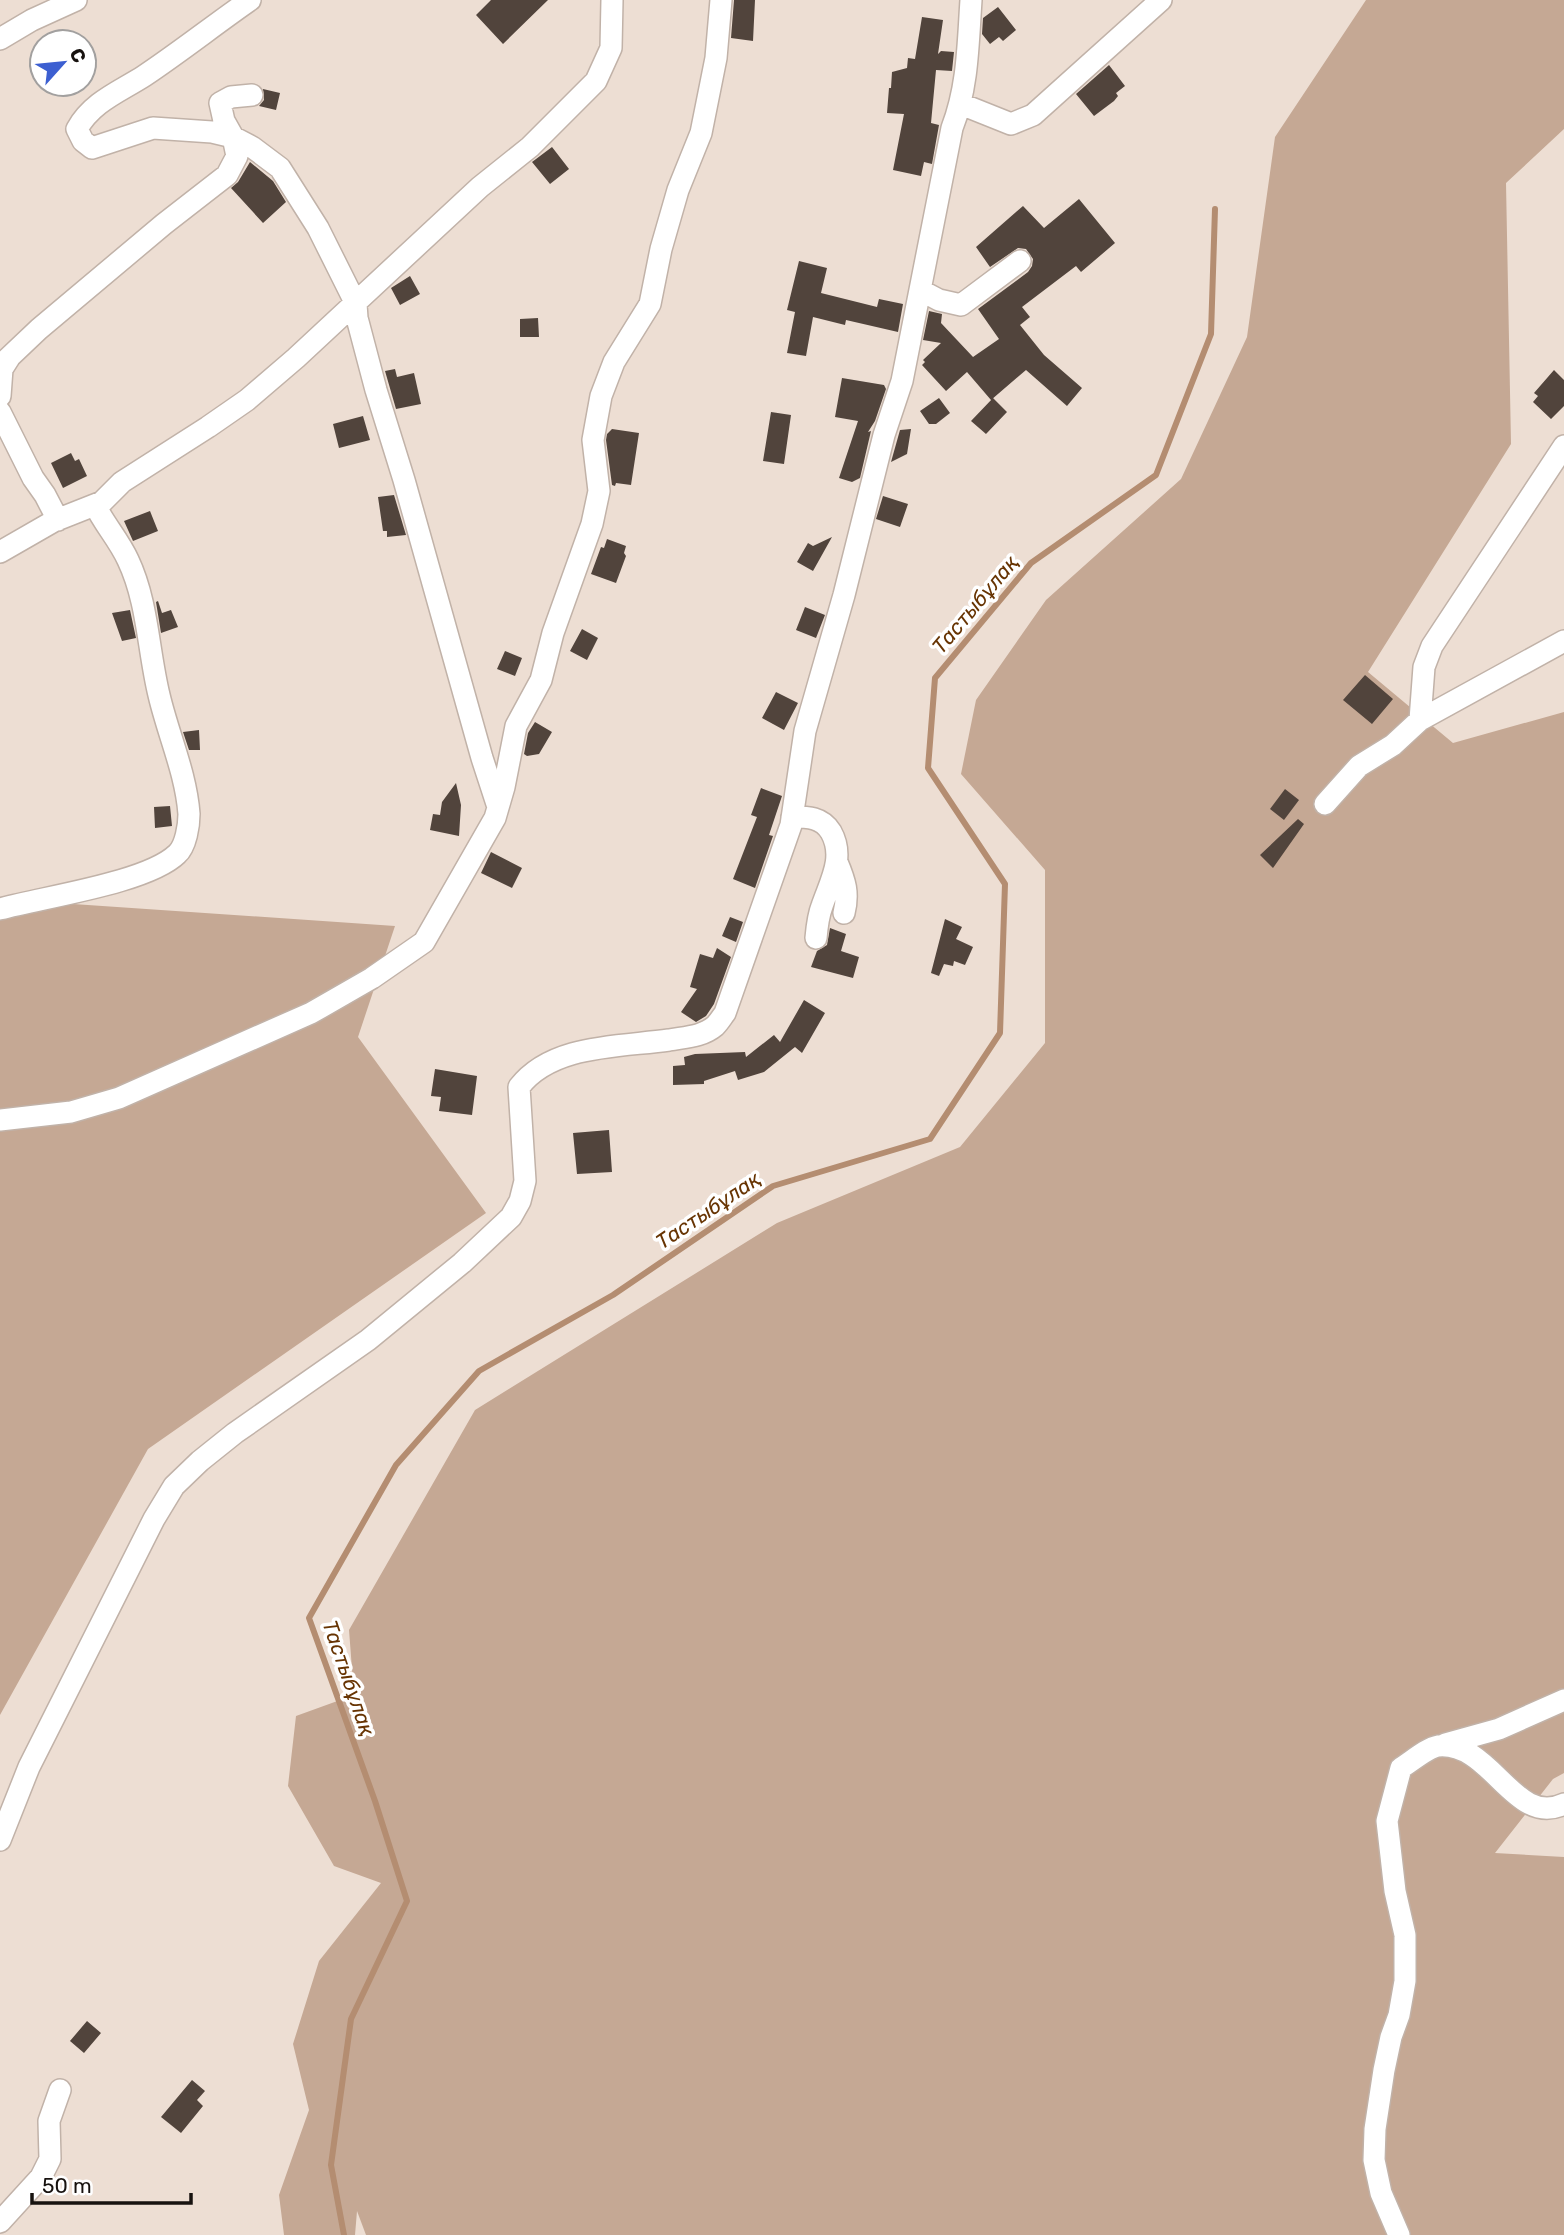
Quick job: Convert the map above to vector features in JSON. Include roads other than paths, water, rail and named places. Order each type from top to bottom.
[{"type":"street","points":[[0,39],[32,20],[76,0]]},
{"type":"street","points":[[250,0],[143,76],[100,102],[83,118],[77,130],[83,141],[92,148],[153,128],[189,128],[233,137],[279,167],[318,228],[356,304],[357,318],[376,390],[498,807]]},
{"type":"street","points":[[0,552],[58,520],[102,502],[122,482],[247,400],[356,304],[480,187],[530,147],[596,81],[611,48],[612,0]]},
{"type":"street","points":[[0,1120],[71,1112],[119,1098],[300,1018],[372,978],[424,942],[495,818],[516,726],[541,680],[553,633],[592,524],[600,491],[593,440],[601,396],[614,362],[650,304],[661,249],[678,190],[701,133],[716,58],[721,0]]},
{"type":"street","points":[[0,1840],[29,1767],[154,1519],[174,1486],[235,1433],[368,1339],[462,1263],[510,1217],[520,1200],[525,1181],[519,1087],[528,1074],[568,1055],[626,1044],[691,1037],[715,1026],[725,1013],[792,817],[804,731],[844,595],[884,435],[902,381],[952,128],[961,104],[967,64],[971,0]]},
{"type":"street","points":[[961,104],[1011,124],[1033,115],[1161,0]]},
{"type":"street","points":[[0,396],[4,362],[39,329],[164,224],[227,175],[237,156],[220,103],[231,97],[252,95]]},
{"type":"street","points":[[920,290],[939,300],[961,305],[1020,261]]},
{"type":"street","points":[[0,412],[33,478],[58,520]]},
{"type":"street","points":[[1420,720],[1424,667],[1432,646],[1564,446]]},
{"type":"street","points":[[0,909],[128,877],[168,862],[180,851],[185,837],[189,816],[182,777],[158,693],[140,593],[129,560],[95,505]]},
{"type":"street","points":[[1325,804],[1359,766],[1393,745],[1420,720],[1564,641]]},
{"type":"street","points":[[792,817],[811,817],[826,824],[837,844],[837,862],[821,907],[816,939]]},
{"type":"street","points":[[837,862],[846,883],[848,897],[844,913]]},
{"type":"street","points":[[1399,2235],[1381,2193],[1374,2160],[1375,2129],[1384,2070],[1399,2015],[1405,1980],[1405,1935],[1395,1891],[1387,1821],[1401,1768],[1436,1746],[1499,1729],[1564,1700]]},
{"type":"street","points":[[1436,1746],[1464,1749],[1534,1808],[1555,1809],[1564,1804]]},
{"type":"street","points":[[0,2221],[41,2177],[50,2159],[49,2121],[60,2090]]},
{"type":"waterway","name":"Тастыбұлақ","points":[[344,2235],[331,2165],[351,2019],[407,1901],[375,1801],[309,1618],[396,1465],[479,1371],[613,1295],[773,1186],[930,1139],[1000,1033],[1005,884],[928,768],[935,678],[1031,563],[1156,475],[1211,334],[1215,209]]}]
